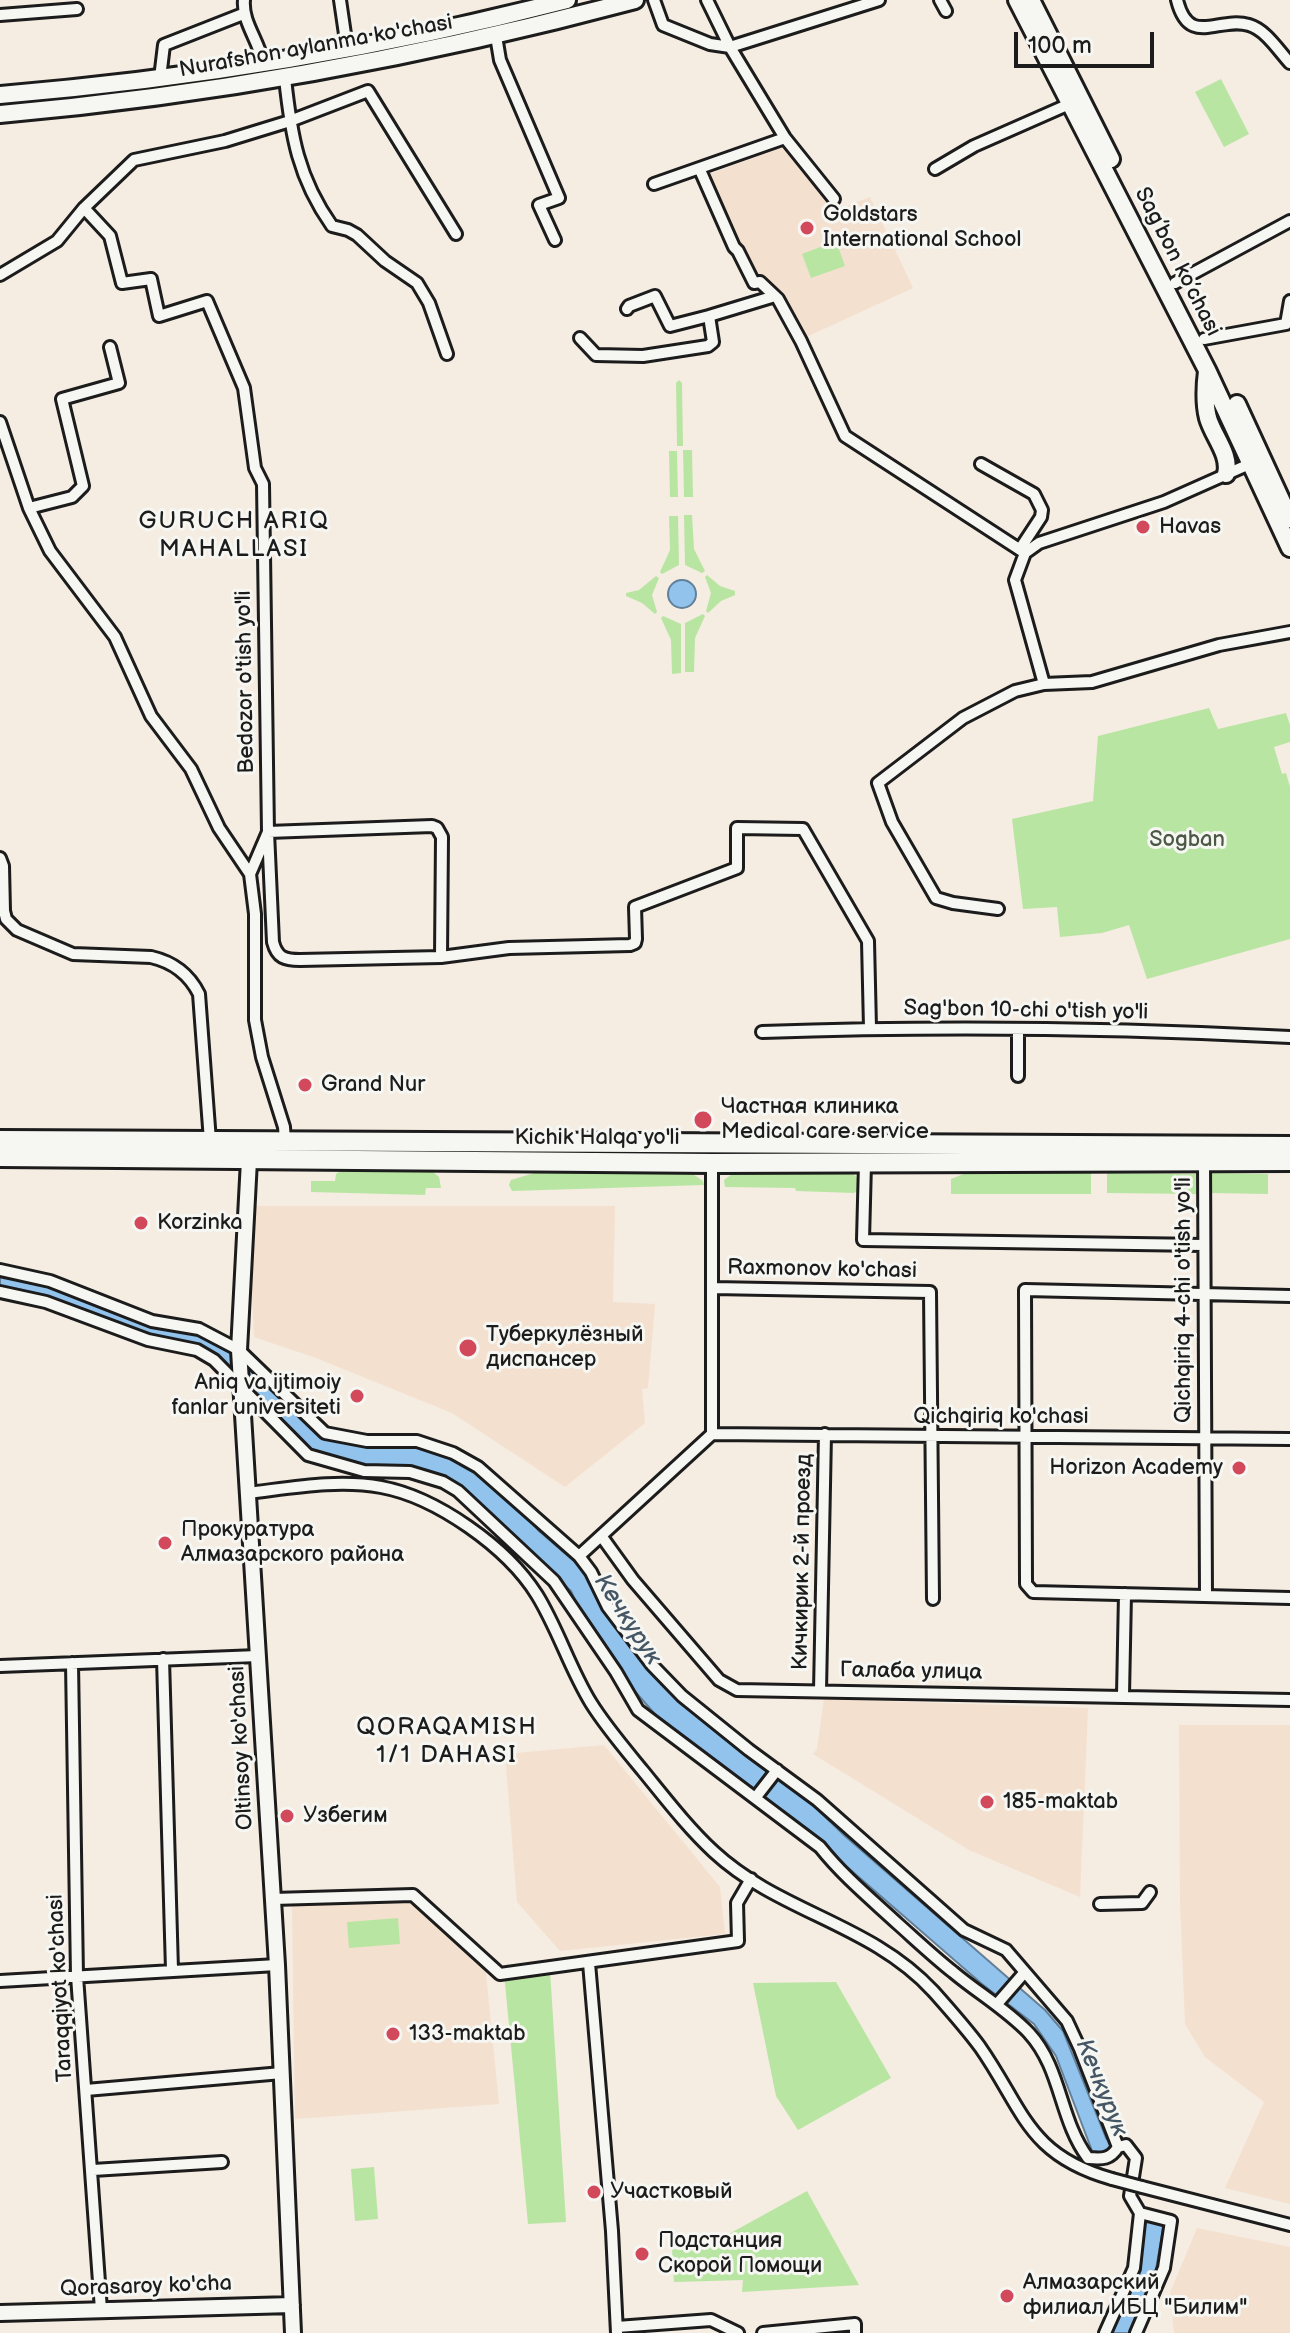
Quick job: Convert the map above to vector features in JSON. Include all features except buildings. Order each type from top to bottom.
[{"type":"highway","name":"Kichik Halqa yo'li","points":[[0,1140],[249,1160],[712,1163],[865,1163],[1290,1146]]},
{"type":"highway","name":"Kichik Halqa yo'li","points":[[0,1157],[210,1141],[285,1141],[566,1142],[1088,1153],[1204,1161],[1290,1161]]},
{"type":"highway","points":[[566,1142],[566,1162]]},
{"type":"main road","name":"Nurafshon aylanma ko'chasi","points":[[0,114],[285,78],[496,36],[567,0]]},
{"type":"main road","name":"Nurafshon aylanma ko'chasi","points":[[0,95],[160,78],[635,0]]},
{"type":"main road","name":"Sag’bon ko’chasi","points":[[1024,1],[1207,370],[1290,519]]},
{"type":"main road","points":[[65,89],[60,99],[67,107]]},
{"type":"main road","name":"Sag’bon ko’chasi","points":[[1075,101],[1204,339],[1258,460],[1290,548]]},
{"type":"main road","points":[[1207,370],[1207,411],[1226,459],[1226,474]]},
{"type":"street","points":[[244,0],[243,14],[256,38],[263,62]]},
{"type":"street","points":[[340,0],[347,48]]},
{"type":"street","points":[[654,0],[663,25],[710,44],[730,47],[879,0]]},
{"type":"street","points":[[707,0],[730,47],[785,138],[834,199]]},
{"type":"street","points":[[940,0],[946,11]]},
{"type":"street","points":[[1177,0],[1181,17],[1191,25],[1246,24],[1260,30],[1290,63]]},
{"type":"street","points":[[0,15],[77,9]]},
{"type":"street","points":[[160,78],[164,45],[243,14]]},
{"type":"street","points":[[496,36],[500,60],[559,198],[539,205],[555,240]]},
{"type":"street","points":[[285,78],[300,168],[314,201],[332,226],[357,235],[385,261],[417,283],[429,303],[447,354]]},
{"type":"street","points":[[0,275],[57,241],[84,208],[134,160],[225,141],[290,121],[368,91],[456,234]]},
{"type":"street","points":[[935,169],[974,146],[1075,101]]},
{"type":"street","points":[[654,184],[785,138]]},
{"type":"street","points":[[700,170],[734,247],[754,283],[760,282],[775,296],[801,341],[845,436],[1023,551]]},
{"type":"street","name":"Bedozor o'tish yo'li","points":[[84,208],[110,236],[122,283],[151,279],[159,316],[207,301],[244,388],[255,468],[263,484],[268,832],[273,942],[277,954],[290,960],[441,957]]},
{"type":"street","points":[[1175,283],[1290,221]]},
{"type":"street","points":[[627,309],[655,296],[670,326],[775,296]]},
{"type":"street","points":[[1204,339],[1282,326],[1288,320],[1290,301]]},
{"type":"street","points":[[580,338],[596,355],[643,356],[708,346],[713,342],[709,316]]},
{"type":"street","points":[[29,508],[72,497],[83,486],[62,399],[119,383],[110,347]]},
{"type":"street","points":[[0,422],[29,508],[50,551],[115,637],[151,716],[191,769],[219,828],[250,874],[255,914],[255,1020],[285,1141]]},
{"type":"street","points":[[1023,551],[1164,502],[1258,460]]},
{"type":"street","points":[[981,464],[1034,494],[1039,502],[1041,517],[1023,551],[1015,580],[1044,684]]},
{"type":"street","points":[[998,909],[936,898],[892,822],[878,783],[963,718],[1015,691],[1044,684],[1092,682],[1219,645],[1290,632]]},
{"type":"street","points":[[250,874],[268,832],[432,826],[442,837],[441,957],[502,948],[630,945],[636,939],[635,907],[737,868],[737,828],[803,829],[868,941],[870,1028]]},
{"type":"street","points":[[0,858],[4,911],[6,919],[17,930],[73,954],[162,959],[179,969],[194,985],[199,994],[210,1141]]},
{"type":"street","name":"Sag'bon 10-chi o'tish yo'li","points":[[762,1032],[870,1028],[1290,1037]]},
{"type":"street","points":[[1018,1030],[1018,1076]]},
{"type":"street","name":"Oltinsoy ko'chasi","points":[[249,1160],[239,1350],[277,1965],[293,2333]]},
{"type":"street","name":"Qichqiriq 4-chi o'tish yo'li","points":[[1204,1161],[1206,1596]]},
{"type":"street","name":"Raxmonov ko'chasi","points":[[712,1163],[712,1434]]},
{"type":"street","points":[[865,1163],[863,1240],[1203,1245]]},
{"type":"street","points":[[0,1270],[50,1281],[152,1321],[199,1329],[239,1350],[325,1433],[367,1441],[417,1441],[453,1453],[478,1467],[579,1556],[591,1572],[608,1607],[652,1665],[682,1696],[817,1800],[964,1930],[1006,1950],[1067,2021],[1118,2147]]},
{"type":"street","name":"Raxmonov ko'chasi","points":[[713,1288],[930,1292],[931,1437]]},
{"type":"street","points":[[1290,1296],[1025,1290],[1026,1584],[1033,1592],[1042,1594],[1290,1598]]},
{"type":"street","points":[[0,1292],[46,1302],[148,1340],[197,1350],[214,1360],[308,1455],[364,1471],[410,1472],[443,1482],[458,1491],[554,1581],[638,1710],[820,1847],[837,1869],[952,1972],[997,2004],[1041,2047],[1054,2075],[1070,2129],[1088,2158],[1106,2159],[1118,2147],[1126,2145],[1136,2158],[1130,2196],[1140,2213],[1134,2268],[1105,2333]]},
{"type":"street","points":[[579,1556],[712,1434]]},
{"type":"street","name":"Qichqiriq ko'chasi","points":[[712,1434],[1290,1439]]},
{"type":"street","name":"Кичкирик 2-й проезд","points":[[820,1691],[825,1434]]},
{"type":"street","points":[[931,1437],[933,1599]]},
{"type":"street","points":[[248,1493],[335,1484],[384,1488],[434,1506],[483,1539],[522,1575],[539,1597],[581,1685],[613,1734],[668,1802],[715,1853],[751,1879],[871,1941],[910,1968],[979,2047],[1035,2135],[1076,2166],[1112,2179],[1290,2225]]},
{"type":"street","name":"Галаба улица","points":[[602,1537],[633,1580],[719,1680],[737,1690],[1290,1700]]},
{"type":"street","points":[[1123,1695],[1125,1594]]},
{"type":"street","points":[[0,1666],[258,1656]]},
{"type":"street","points":[[163,1659],[172,1970]]},
{"type":"street","name":"Taraqqiyot ko'chasi","points":[[72,1663],[77,1976],[101,2310]]},
{"type":"street","points":[[756,1797],[777,1770]]},
{"type":"street","points":[[273,1899],[409,1894],[500,1974],[738,1941],[737,1903],[751,1879]]},
{"type":"street","points":[[1100,1904],[1142,1903],[1150,1892]]},
{"type":"street","points":[[589,1963],[611,2217],[617,2330],[711,2320],[738,2333]]},
{"type":"street","points":[[0,1981],[277,1965]]},
{"type":"street","points":[[997,2004],[1024,1973]]},
{"type":"street","points":[[86,2090],[282,2073]]},
{"type":"street","points":[[93,2170],[222,2162]]},
{"type":"street","points":[[1136,2333],[1164,2268],[1171,2221],[1140,2213]]},
{"type":"street","name":"Qorasaroy ko'cha","points":[[0,2313],[292,2305]]},
{"type":"street","points":[[763,2333],[855,2324],[855,2333]]},
{"type":"shaded area","name":"Goldstars International School","points":[[783,147],[836,210],[870,197],[913,288],[804,338],[783,296],[762,277],[754,278],[707,175]]},
{"type":"shaded area","name":"Туберкулёзный диспансер","points":[[248,1206],[615,1206],[613,1302],[655,1304],[648,1388],[642,1389],[645,1423],[565,1487],[452,1413],[316,1358],[254,1337]]},
{"type":"shaded area","name":"185-maktab","points":[[824,1699],[1088,1708],[1080,1897],[969,1850],[813,1754],[817,1749]]},
{"type":"shaded area","points":[[1179,1725],[1290,1725],[1290,2204],[1225,2188],[1264,2102],[1205,2057],[1185,2024],[1180,1902]]},
{"type":"shaded area","points":[[604,1745],[720,1887],[725,1934],[560,1951],[517,1902],[505,1754]]},
{"type":"shaded area","name":"133-maktab","points":[[413,1889],[485,1964],[499,2104],[295,2119],[292,1905]]},
{"type":"shaded area","points":[[1197,2228],[1290,2247],[1290,2333],[1174,2333],[1170,2293]]},
{"type":"green space","points":[[1221,79],[1249,134],[1224,147],[1195,92]]},
{"type":"green space","points":[[836,241],[845,266],[811,278],[802,254]]},
{"type":"green space","points":[[679,380],[682,383],[683,446],[677,446],[676,383]]},
{"type":"green space","points":[[683,450],[692,450],[693,497],[684,497]]},
{"type":"green space","points":[[669,451],[677,451],[678,497],[670,497]]},
{"type":"green space","points":[[684,515],[692,515],[694,549],[705,571],[702,573],[685,565]]},
{"type":"green space","points":[[669,516],[678,516],[679,565],[662,574],[660,572],[670,550]]},
{"type":"green space","points":[[707,575],[720,586],[735,591],[735,595],[721,601],[708,613],[711,593]]},
{"type":"green space","points":[[656,576],[659,578],[652,595],[655,614],[642,603],[626,596],[626,593],[639,590]]},
{"type":"green space","points":[[703,614],[705,616],[695,638],[694,672],[685,672],[685,623]]},
{"type":"green space","points":[[663,616],[681,624],[681,673],[672,674],[671,640],[661,618]]},
{"type":"green space","name":"Sogban","points":[[1209,708],[1218,729],[1286,713],[1290,742],[1274,747],[1282,774],[1286,773],[1290,787],[1290,939],[1147,979],[1129,925],[1102,933],[1060,937],[1057,907],[1023,909],[1012,819],[1093,801],[1098,736]]},
{"type":"green space","points":[[343,1169],[432,1171],[439,1177],[441,1188],[426,1188],[425,1195],[311,1192],[311,1181],[335,1181],[336,1174]]},
{"type":"green space","points":[[736,1171],[850,1171],[860,1180],[860,1189],[854,1193],[725,1187],[724,1180]]},
{"type":"green space","points":[[690,1172],[704,1185],[512,1191],[509,1185],[511,1180],[534,1173]]},
{"type":"green space","points":[[966,1173],[1091,1173],[1091,1194],[951,1194],[951,1179]]},
{"type":"green space","points":[[1107,1173],[1196,1174],[1196,1194],[1107,1193]]},
{"type":"green space","points":[[1211,1173],[1268,1174],[1268,1194],[1210,1193]]},
{"type":"green space","points":[[398,1918],[400,1944],[349,1948],[347,1922]]},
{"type":"green space","points":[[550,1970],[566,2222],[528,2224],[504,1973]]},
{"type":"green space","points":[[836,1982],[891,2078],[798,2130],[776,2096],[753,1983]]},
{"type":"green space","points":[[374,2167],[378,2219],[355,2221],[351,2169]]},
{"type":"green space","points":[[807,2191],[859,2285],[742,2292],[743,2280],[674,2282],[672,2249],[698,2251]]},
{"type":"water","points":[[682,580],[692,584],[696,594],[692,604],[682,608],[672,604],[668,594],[672,584]]},
{"type":"water","points":[[0,1274],[51,1285],[199,1331],[224,1343],[275,1388],[321,1435],[366,1447],[416,1446],[450,1457],[473,1469],[507,1494],[539,1531],[589,1574],[680,1699],[744,1753],[790,1783],[845,1836],[1045,2010],[1063,2031],[1106,2138],[1112,2145],[1106,2155],[1094,2156],[1056,2056],[1034,2024],[982,1984],[823,1846],[669,1730],[632,1688],[583,1619],[571,1591],[445,1481],[364,1468],[309,1453],[263,1401],[216,1358],[0,1289]]},
{"type":"water","points":[[1142,2219],[1164,2223],[1155,2275],[1129,2333],[1112,2333],[1141,2270]]},
{"type":"place","name":"Goldstars International School","points":[[807,228]]},
{"type":"place","name":"Havas","points":[[1143,527]]},
{"type":"place","name":"Grand Nur","points":[[305,1085]]},
{"type":"place","name":"Частная клиника Medical care service","points":[[703,1120]]},
{"type":"place","name":"Korzinka","points":[[141,1223]]},
{"type":"place","name":"Туберкулёзный диспансер","points":[[468,1348]]},
{"type":"place","name":"Aniq va ijtimoiy fanlar universiteti","points":[[357,1396]]},
{"type":"place","name":"Horizon Academy","points":[[1239,1468]]},
{"type":"place","name":"Прокуратура Алмазарского района","points":[[165,1543]]},
{"type":"place","name":"185-maktab","points":[[987,1802]]},
{"type":"place","name":"Узбегим","points":[[287,1816]]},
{"type":"place","name":"133-maktab","points":[[393,2034]]},
{"type":"place","name":"Участковый","points":[[594,2192]]},
{"type":"place","name":"Подстанция Скорой Помощи","points":[[642,2254]]},
{"type":"place","name":"Алмазарский филиал ИБЦ \"Билим\"","points":[[1007,2296]]},
{"type":"district","name":"GURUCH ARIQ MAHALLASI","points":[[234,536]]},
{"type":"district","name":"QORAQAMISH 1/1 DAHASI","points":[[447,1742]]},
{"type":"water label","name":"Кечкурук","points":[[627,1620]]},
{"type":"water label","name":"Кечкурук","points":[[1101,2088]]}]
